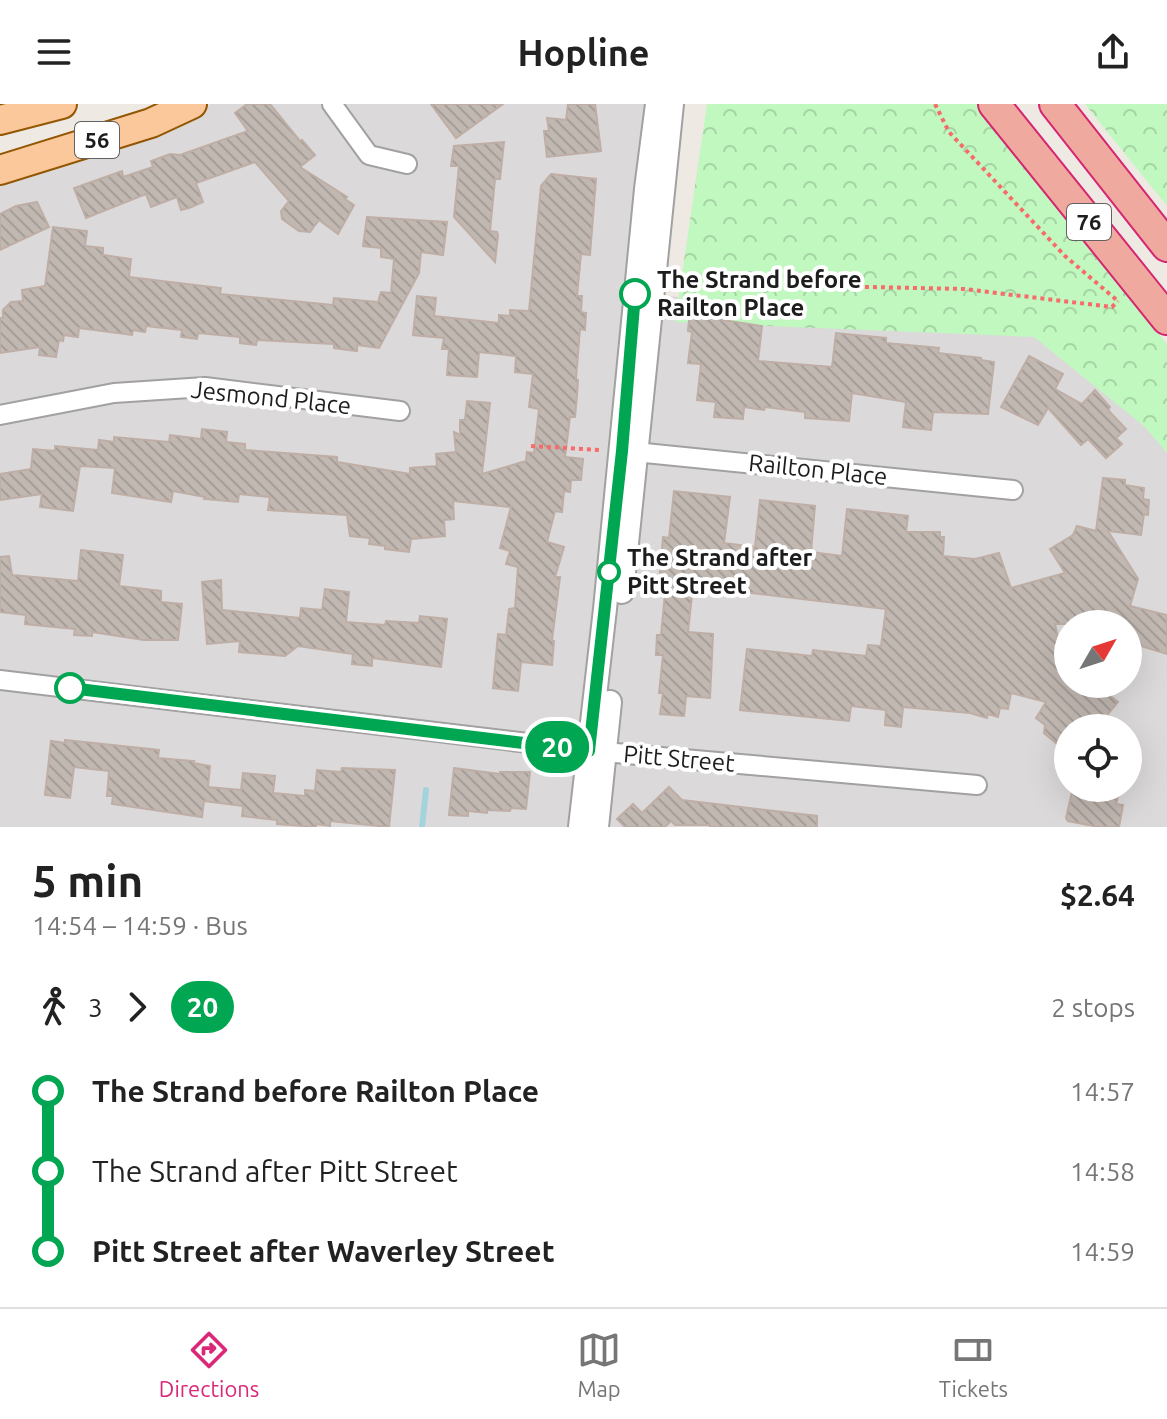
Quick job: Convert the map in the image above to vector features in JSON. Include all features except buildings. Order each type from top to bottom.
[{"type":"highway","name":"76","points":[[994,104],[1167,319]]},
{"type":"highway","name":"76","points":[[1055,104],[1167,246]]},
{"type":"main road","name":"56","points":[[0,120],[62,104]]},
{"type":"main road","name":"56","points":[[0,170],[151,123],[192,104]]},
{"type":"street","points":[[332,104],[369,155],[407,164]]},
{"type":"street","points":[[630,451],[644,202],[657,104]]},
{"type":"street","points":[[580,827],[596,752],[630,451],[655,283],[672,104]]},
{"type":"street","name":"Jesmond Place","points":[[0,415],[114,393],[205,387],[400,411]]},
{"type":"street","name":"Railton Place","points":[[630,451],[1013,490]]},
{"type":"street","name":"Pitt Street","points":[[0,680],[596,752],[977,785]]},
{"type":"street","points":[[596,752],[597,827]]},
{"type":"path","points":[[935,104],[949,132],[1065,256],[1129,311]]},
{"type":"path","points":[[655,283],[964,289],[1112,307],[1118,301]]},
{"type":"path","points":[[531,446],[630,451]]},
{"type":"shaded area","points":[[210,104],[678,104],[663,295],[900,326],[1033,333],[1105,380],[1167,450],[1167,827],[0,827],[0,177],[198,113]]},
{"type":"green space","points":[[707,104],[978,104],[1167,344],[1167,453],[1145,427],[1034,337],[675,322]]},
{"type":"green space","points":[[1085,104],[1167,104],[1167,206]]},
{"type":"waterway","points":[[422,827],[426,790]]},
{"type":"bus line","name":"20","points":[[70,688],[589,751],[622,451],[635,294]]},
{"type":"place","name":"The Strand before Railton Place","points":[[635,294]]},
{"type":"place","name":"The Strand after Pitt Street","points":[[609,572]]}]
